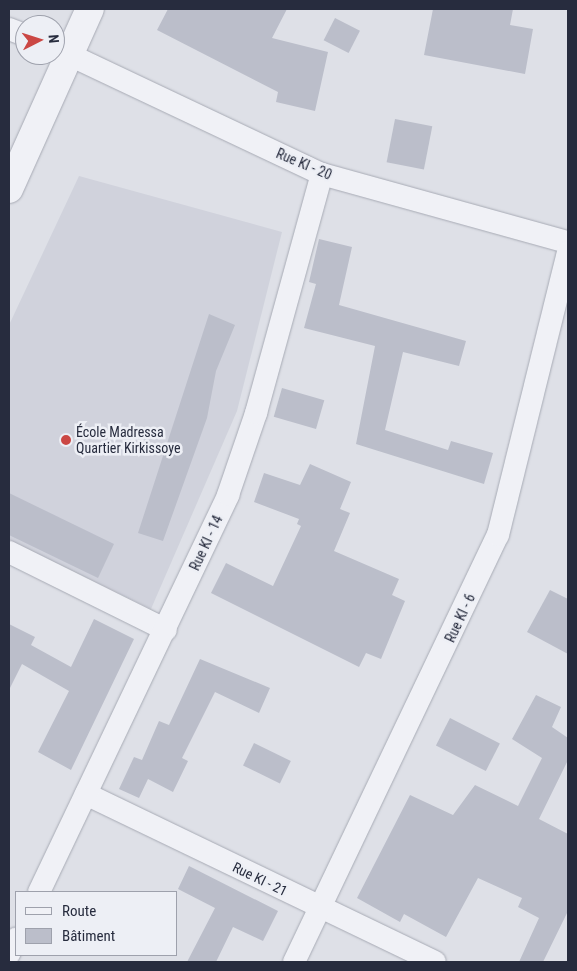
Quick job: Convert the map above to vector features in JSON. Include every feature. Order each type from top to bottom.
[{"type":"street","points":[[65,48],[90,9]]},
{"type":"street","name":"Rue KI - 20","points":[[65,52],[322,174],[568,242]]},
{"type":"street","points":[[9,189],[58,65]]},
{"type":"street","name":"Rue KI - 14","points":[[39,891],[166,630],[228,495],[256,413],[322,174]]},
{"type":"street","name":"Rue KI - 6","points":[[294,962],[498,535],[568,253]]},
{"type":"street","points":[[9,552],[166,630]]},
{"type":"street","name":"Rue KI - 21","points":[[86,794],[435,962]]},
{"type":"street","points":[[9,954],[15,941]]},
{"type":"shaded area","points":[[79,176],[282,232],[237,411],[151,609],[9,540],[9,325]]},
{"type":"building","points":[[168,9],[287,9],[272,38],[328,52],[315,111],[276,102],[278,92],[157,30]]},
{"type":"building","points":[[433,9],[513,9],[510,25],[533,29],[525,74],[424,55]]},
{"type":"building","points":[[335,18],[360,31],[349,53],[324,40]]},
{"type":"building","points":[[395,119],[432,126],[424,169],[387,162]]},
{"type":"building","points":[[319,239],[352,247],[339,305],[466,341],[459,366],[403,352],[385,430],[448,450],[451,441],[493,453],[484,484],[356,444],[375,346],[304,328],[316,284],[309,282]]},
{"type":"building","points":[[209,314],[235,325],[216,371],[207,418],[163,541],[138,533]]},
{"type":"building","points":[[282,388],[324,400],[316,429],[274,417]]},
{"type":"building","points":[[310,464],[351,482],[340,509],[350,513],[334,551],[399,579],[392,595],[405,601],[381,659],[366,653],[359,667],[211,593],[226,563],[273,586],[301,526],[297,524],[299,519],[254,502],[264,473],[300,485]]},
{"type":"building","points":[[9,493],[114,544],[98,578],[9,535]]},
{"type":"building","points":[[550,590],[568,599],[568,654],[527,632]]},
{"type":"building","points":[[94,619],[134,639],[71,770],[38,752],[69,691],[22,664],[9,690],[9,624],[35,637],[31,645],[71,667]]},
{"type":"building","points":[[200,659],[270,688],[259,713],[215,692],[182,758],[188,761],[173,792],[148,779],[139,798],[119,789],[134,757],[142,760],[159,721],[169,725]]},
{"type":"building","points":[[536,695],[561,707],[552,727],[568,738],[568,760],[539,819],[568,834],[568,911],[543,962],[519,962],[539,918],[518,907],[522,898],[478,878],[446,937],[404,914],[400,922],[357,898],[410,795],[453,815],[475,785],[518,806],[542,758],[512,739]]},
{"type":"building","points":[[450,718],[500,743],[486,771],[436,746]]},
{"type":"building","points":[[254,743],[291,761],[280,783],[243,765]]},
{"type":"building","points":[[189,866],[278,911],[263,941],[233,927],[216,962],[187,962],[215,908],[178,889]]},
{"type":"place","name":"École Madressa Quartier Kirkissoye","points":[[66,440]]}]
